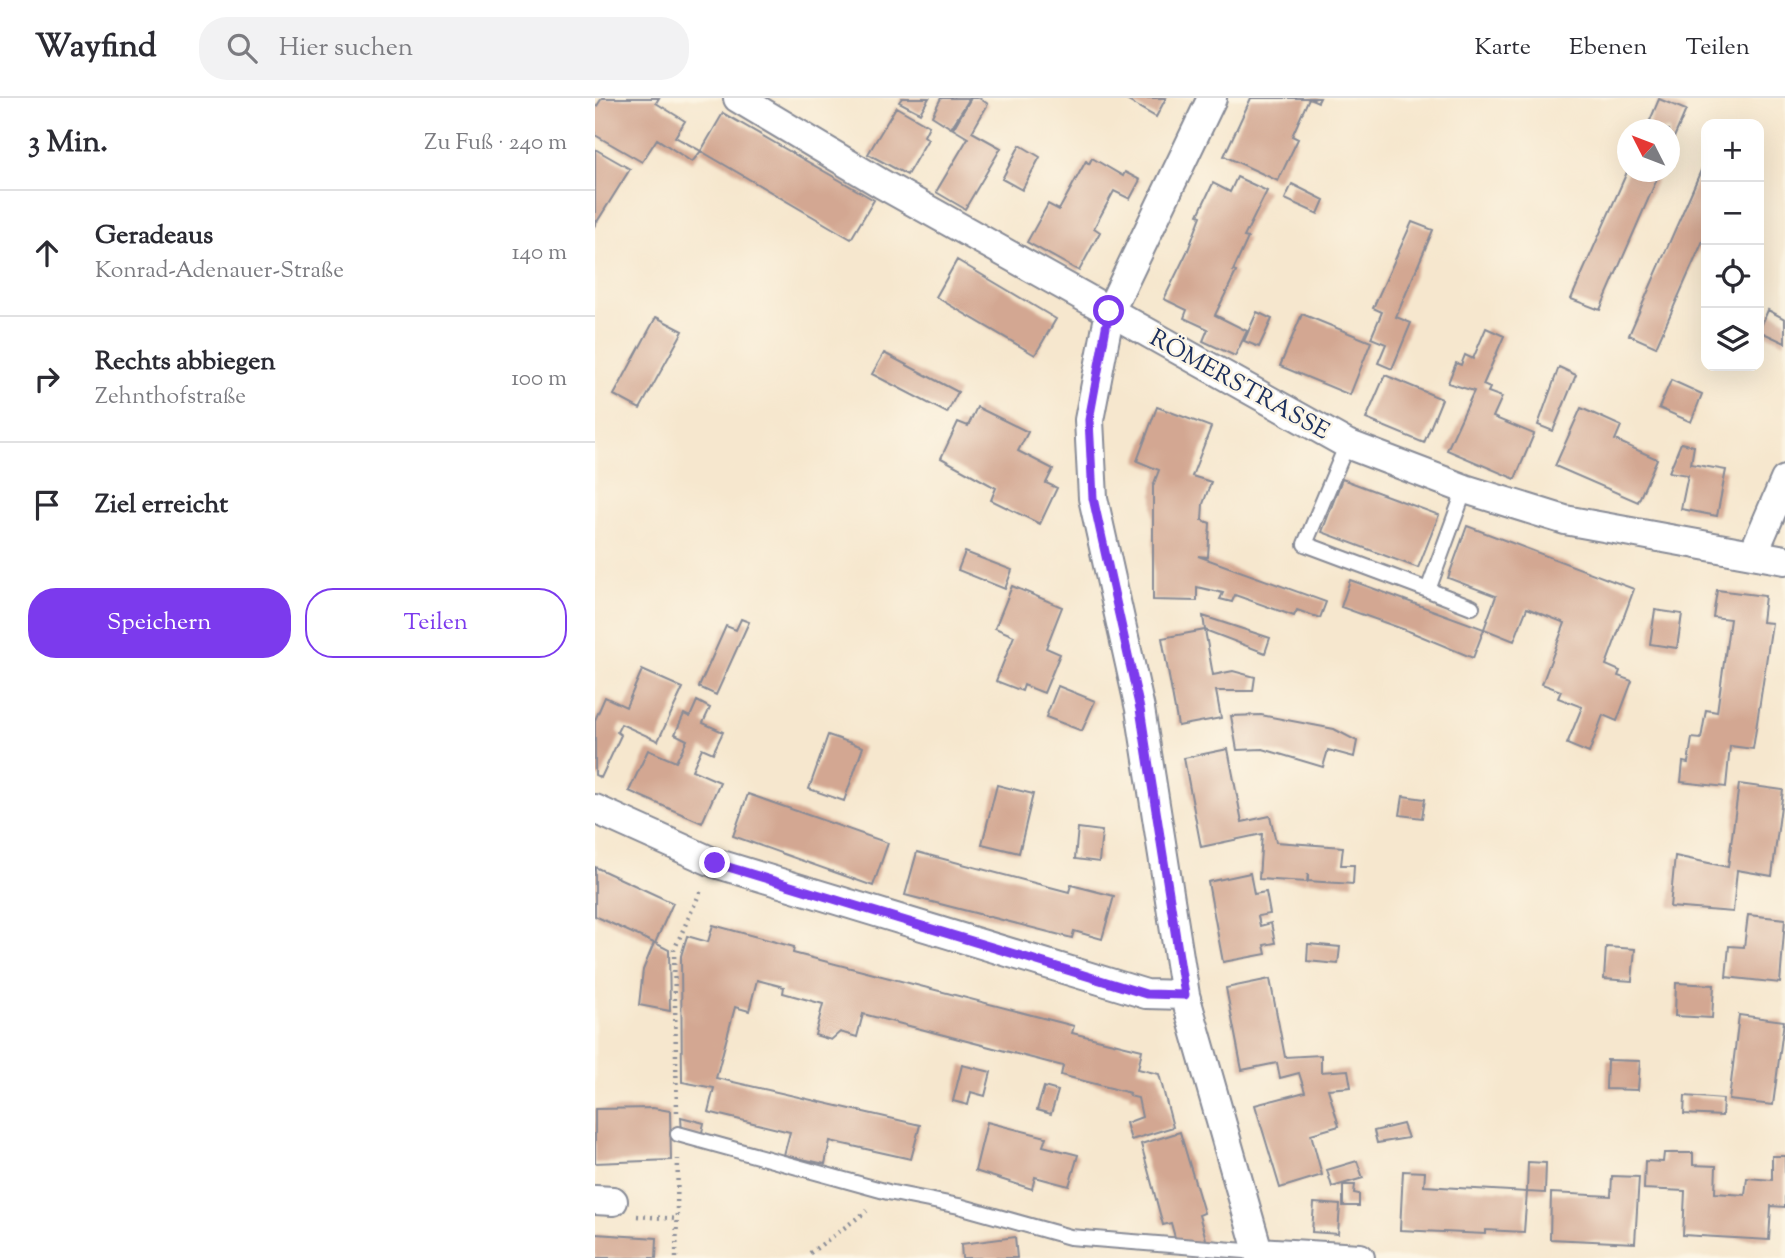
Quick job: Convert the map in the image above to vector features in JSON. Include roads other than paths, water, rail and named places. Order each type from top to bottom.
[{"type":"street","name":"RÖMERSTRASSE","points":[[738,98],[882,184],[1347,444],[1465,489],[1577,523],[1636,535],[1754,552],[1785,560]]},
{"type":"street","points":[[1212,98],[1109,311],[1089,420],[1093,498],[1140,709],[1185,995],[1259,1255],[1360,1258]]},
{"type":"street","points":[[1754,552],[1785,480]]},
{"type":"street","points":[[595,809],[715,863],[1146,994],[1185,995]]},
{"type":"lane","points":[[1347,444],[1305,544],[1472,607]]},
{"type":"lane","points":[[1427,590],[1465,489]]},
{"type":"lane","points":[[678,1134],[888,1192],[959,1206],[1070,1237],[1259,1255]]}]
